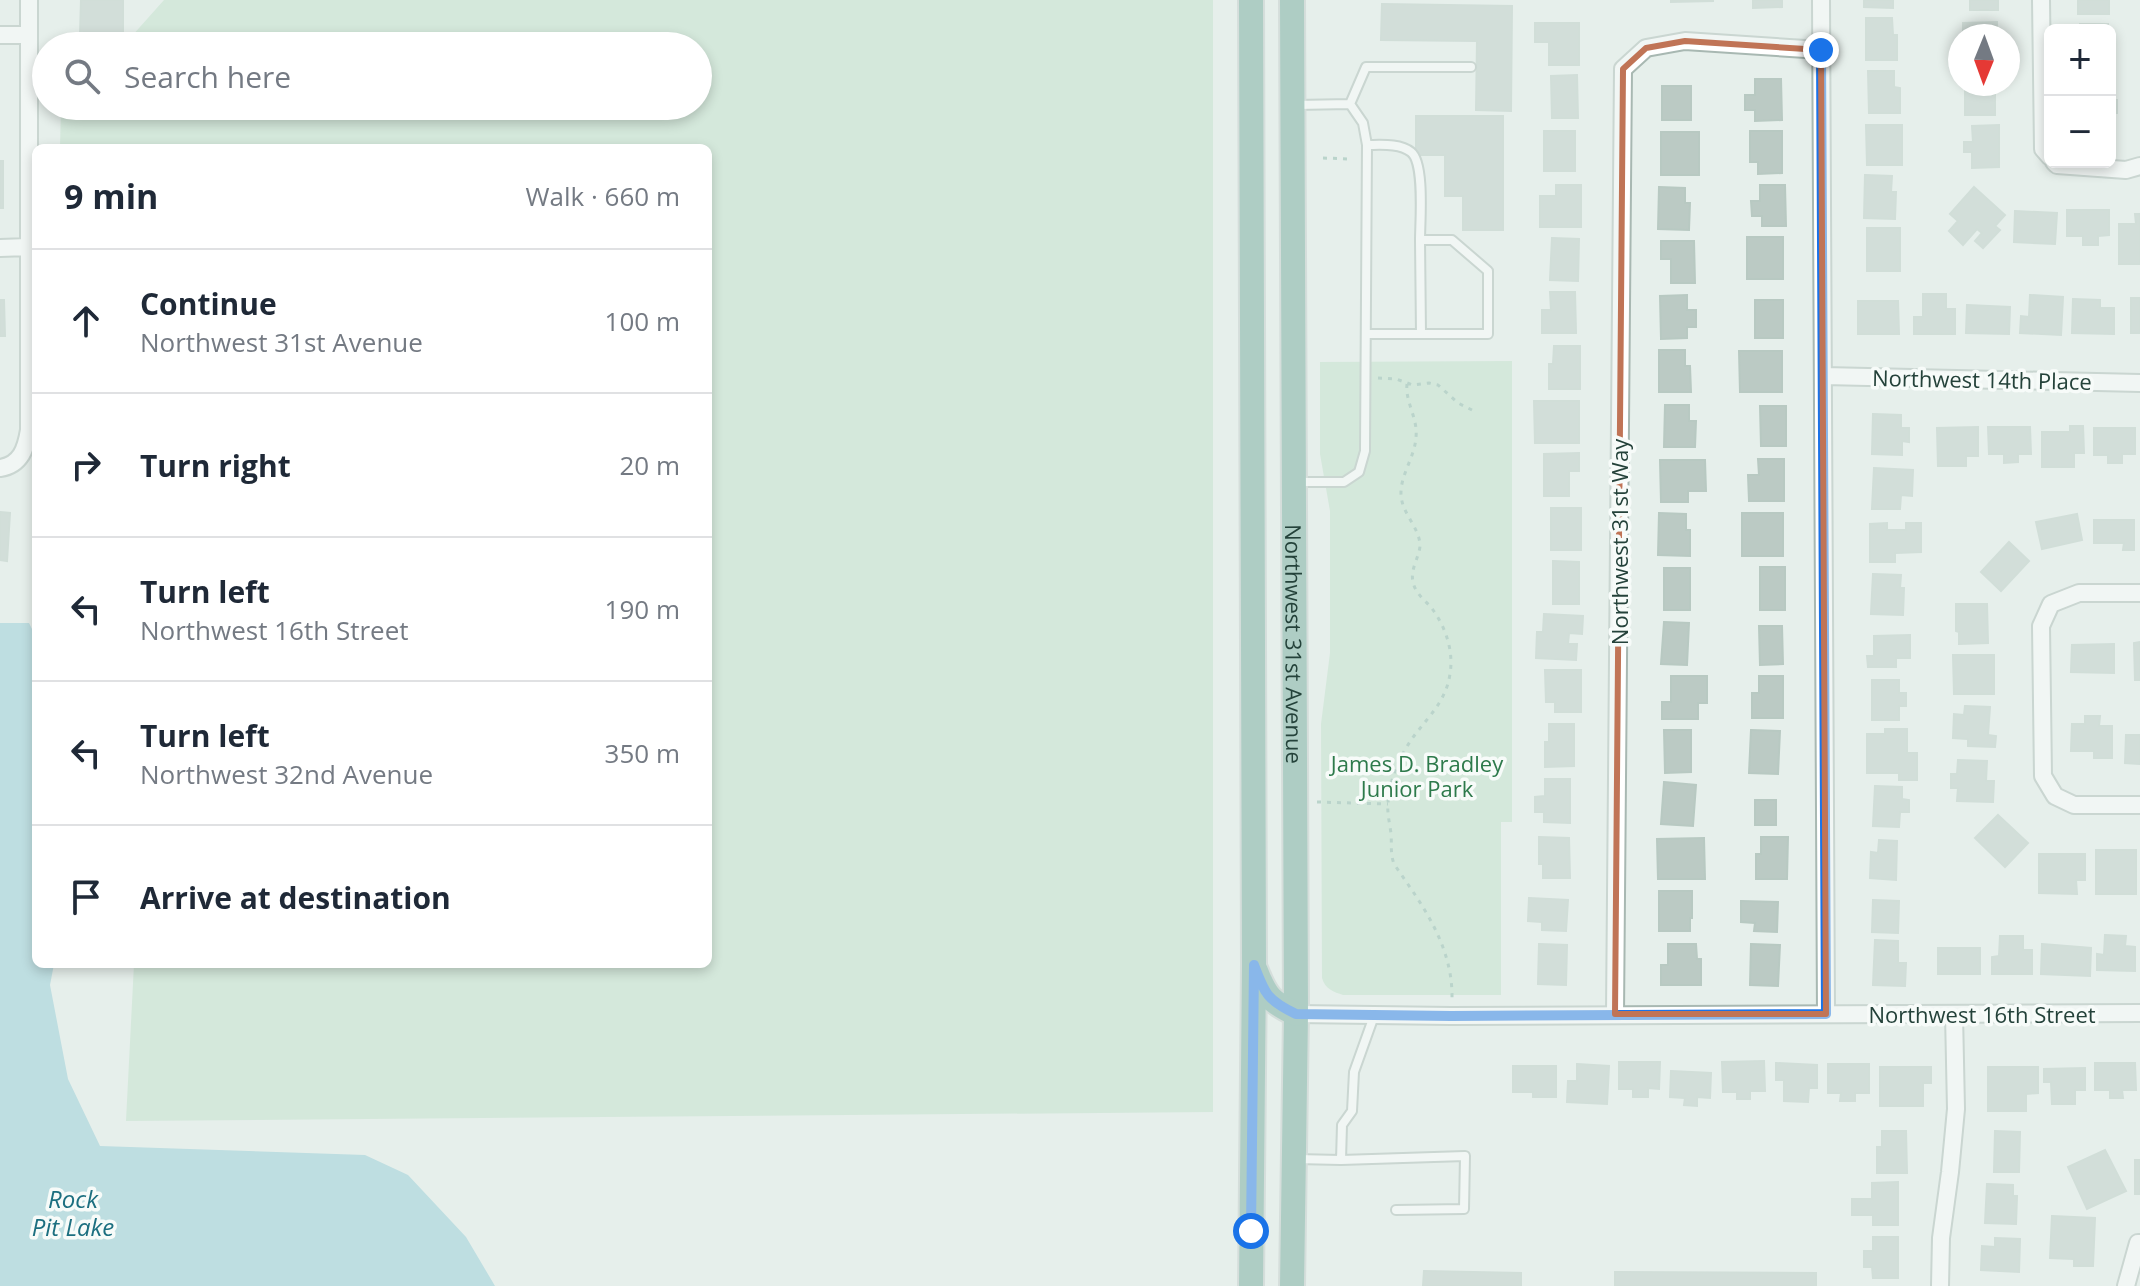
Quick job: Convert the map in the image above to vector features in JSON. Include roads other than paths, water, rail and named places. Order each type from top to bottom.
[{"type":"main road","name":"Northwest 31st Avenue","points":[[1251,0],[1254,965],[1251,1286]]},
{"type":"main road","name":"Northwest 31st Avenue","points":[[1292,0],[1296,1014],[1292,1286]]},
{"type":"main road","points":[[1254,965],[1264,991],[1278,1005],[1296,1014]]},
{"type":"street","points":[[0,468],[11,466],[26,450],[29,430],[29,0]]},
{"type":"street","points":[[1821,0],[1826,1014]]},
{"type":"street","points":[[2041,0],[2046,96]]},
{"type":"street","points":[[0,35],[29,35]]},
{"type":"street","name":"Northwest 31st Way","points":[[1615,1014],[1623,69],[1646,48],[1685,41],[1821,50]]},
{"type":"street","points":[[2098,168],[2126,170],[2140,166]]},
{"type":"street","points":[[0,248],[28,247]]},
{"type":"street","name":"Northwest 14th Place","points":[[1824,376],[2140,383]]},
{"type":"street","points":[[2140,593],[2079,593],[2051,604],[2041,626],[2043,776],[2055,796],[2074,805],[2140,805]]},
{"type":"street","name":"Northwest 16th Street","points":[[1296,1014],[2140,1013]]},
{"type":"street","points":[[1940,1286],[1941,1238],[1956,1109],[1954,1014]]},
{"type":"street","points":[[2126,1286],[2140,1243]]},
{"type":"lane","points":[[1350,104],[1366,67],[1471,67]]},
{"type":"lane","points":[[1292,105],[1350,104]]},
{"type":"lane","points":[[1294,482],[1344,482],[1359,472],[1365,451],[1367,145],[1363,123],[1350,104]]},
{"type":"lane","points":[[1367,145],[1392,145],[1412,152],[1419,165],[1421,334]]},
{"type":"lane","points":[[1366,334],[1488,334],[1488,271],[1452,240],[1420,240]]},
{"type":"lane","points":[[1341,1160],[1342,1125],[1352,1111],[1354,1072],[1374,1016]]},
{"type":"lane","points":[[1294,1159],[1465,1156],[1464,1209],[1396,1210]]},
{"type":"water","name":"Rock Pit Lake","points":[[0,623],[29,623],[32,629],[32,968],[53,968],[50,985],[68,1079],[100,1146],[365,1155],[408,1175],[466,1237],[495,1286],[0,1286]]},
{"type":"park label","name":"James D. Bradley Junior Park","points":[[1417,776]]}]
